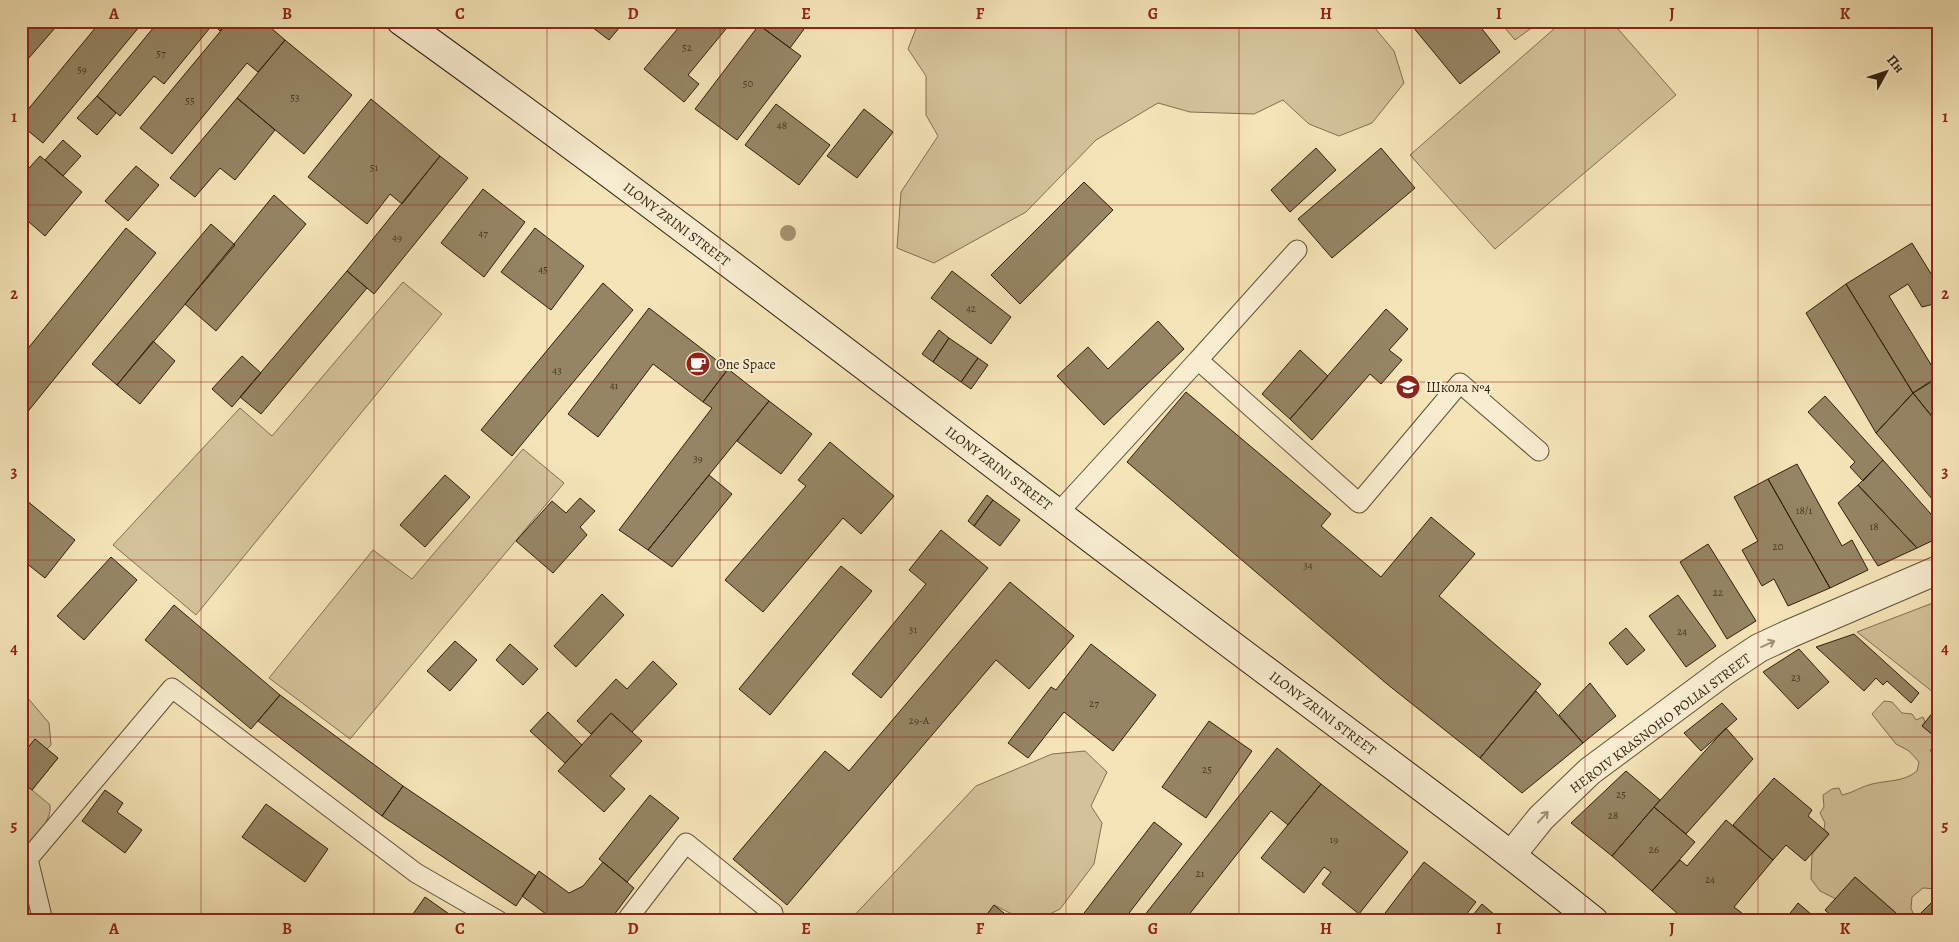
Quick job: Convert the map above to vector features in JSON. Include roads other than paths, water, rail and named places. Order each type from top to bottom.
[{"type":"main road","name":"ILONY ZRINI STREET","points":[[401,21],[638,195],[1512,854],[1594,921]]},
{"type":"main road","name":"HEROIV KRASNOHO POLIAI STREET","points":[[1512,854],[1541,818],[1590,771],[1726,670],[1759,648],[1782,637],[1938,570]]},
{"type":"lane","points":[[1058,513],[1296,250]]},
{"type":"lane","points":[[1198,360],[1359,503],[1460,384],[1540,451]]},
{"type":"lane","points":[[44,921],[28,859],[172,688],[416,873],[499,921]]},
{"type":"lane","points":[[626,921],[686,844],[774,913]]},
{"type":"place","name":"One Space","points":[[698,364]]},
{"type":"place","name":"Школа №4","points":[[1408,387]]}]
